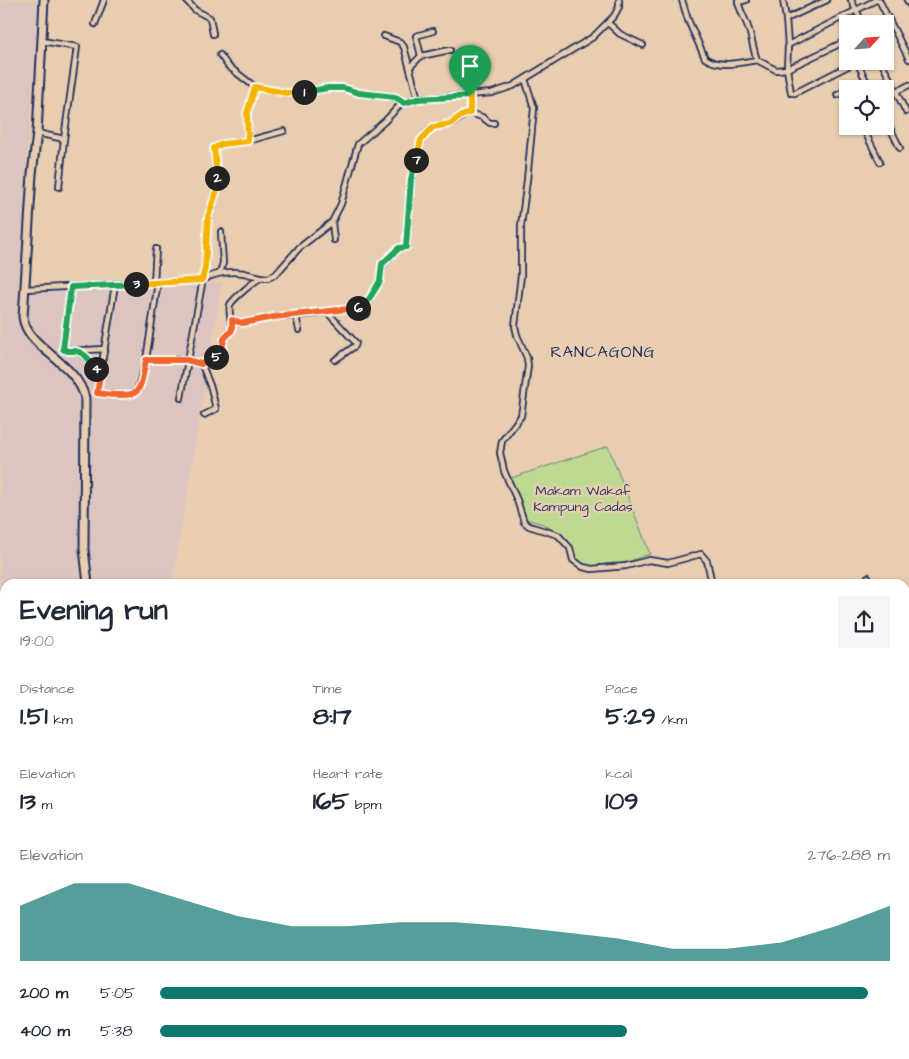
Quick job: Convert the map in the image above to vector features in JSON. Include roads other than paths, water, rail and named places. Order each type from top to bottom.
[{"type":"main road","points":[[44,0],[37,133],[23,317],[27,330],[34,339],[56,357],[77,379],[85,398],[84,549],[87,579]]},
{"type":"street","points":[[96,24],[104,0]]},
{"type":"street","points":[[186,0],[195,10],[210,18],[213,34]]},
{"type":"street","points":[[25,289],[202,280],[213,274],[245,273],[268,278],[276,274],[299,248],[332,222],[341,204],[358,144],[404,103],[418,99],[470,96],[503,90],[582,45],[608,23],[616,12],[619,0]]},
{"type":"street","points":[[682,0],[688,20],[705,58],[718,64],[757,60],[776,70],[787,69],[839,44]]},
{"type":"street","points":[[746,0],[738,1],[757,60]]},
{"type":"street","points":[[783,0],[786,19],[787,69],[790,90],[794,93],[841,70]]},
{"type":"street","points":[[786,19],[827,0]]},
{"type":"street","points":[[850,0],[858,15]]},
{"type":"street","points":[[788,45],[878,0],[909,59]]},
{"type":"street","points":[[907,0],[909,4]]},
{"type":"street","points":[[608,23],[620,34],[643,44]]},
{"type":"street","points":[[420,56],[416,36],[433,31]]},
{"type":"street","points":[[384,36],[396,39],[402,43],[418,99]]},
{"type":"street","points":[[41,41],[78,47],[64,139],[59,187]]},
{"type":"street","points":[[410,67],[420,56],[450,50]]},
{"type":"street","points":[[220,55],[228,66],[255,87],[286,93],[344,88],[359,93],[395,97],[404,103]]},
{"type":"street","points":[[885,70],[906,112]]},
{"type":"street","points":[[525,79],[534,108],[521,226],[521,274],[515,326],[516,335],[527,358],[528,366],[521,416],[505,436],[501,446],[500,453],[504,470],[525,524],[558,534],[570,548],[572,559],[583,567],[592,569],[615,567],[649,560],[668,563],[701,554],[707,561],[711,579]]},
{"type":"street","points":[[896,92],[909,85]]},
{"type":"street","points":[[248,141],[247,113],[255,87]]},
{"type":"street","points":[[470,96],[470,113]]},
{"type":"street","points":[[232,320],[243,323],[274,317],[357,308],[367,302],[380,281],[382,264],[399,248],[406,247],[411,179],[421,140],[433,127],[450,124],[461,116],[470,113],[482,117],[490,123],[494,123]]},
{"type":"street","points":[[181,398],[205,268],[208,217],[217,190],[214,148],[222,144],[248,141],[284,131]]},
{"type":"street","points":[[37,133],[64,139]]},
{"type":"street","points":[[866,135],[880,162]]},
{"type":"street","points":[[894,135],[900,148]]},
{"type":"street","points":[[332,222],[334,240]]},
{"type":"street","points":[[220,274],[223,263],[221,232]]},
{"type":"street","points":[[115,285],[100,376],[94,394],[127,395],[137,391],[146,360],[156,282],[156,249]]},
{"type":"street","points":[[201,364],[220,354],[224,339],[232,330],[231,303],[254,282],[262,278]]},
{"type":"street","points":[[71,287],[63,349],[67,351],[105,349]]},
{"type":"street","points":[[357,308],[367,314]]},
{"type":"street","points":[[327,312],[356,344],[335,360]]},
{"type":"street","points":[[296,316],[299,330]]},
{"type":"street","points":[[77,351],[88,358],[100,376]]},
{"type":"street","points":[[146,360],[187,360],[201,364],[216,406],[214,411],[204,415]]},
{"type":"district","name":"RANCAGONG","points":[[603,352]]},
{"type":"park label","name":"Makam Wakaf Kampung Cadas","points":[[583,500]]}]
